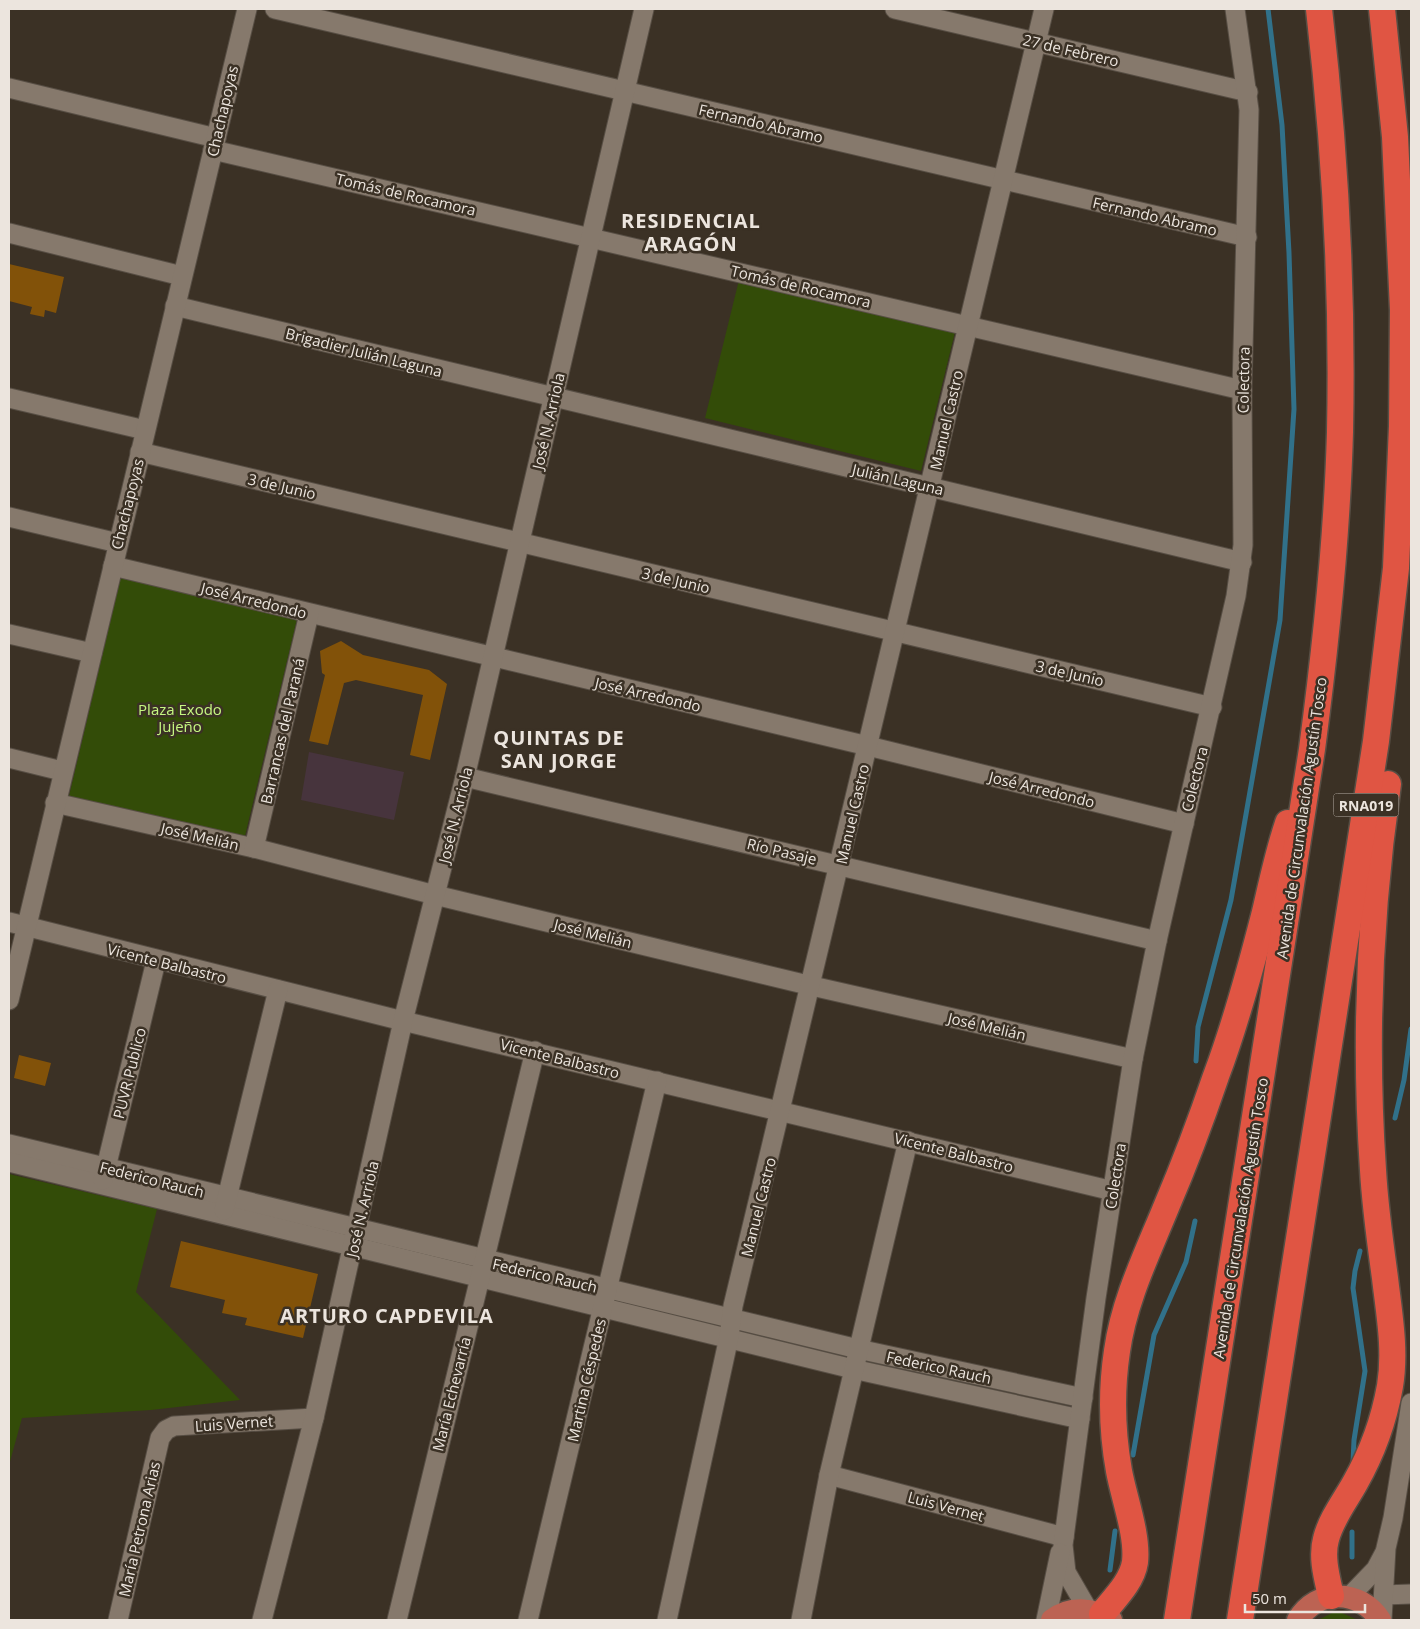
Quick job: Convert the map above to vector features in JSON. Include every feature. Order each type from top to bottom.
[{"type":"highway","name":"Avenida de Circunvalación Agustín Tosco","points":[[1177,1620],[1312,749],[1324,655],[1336,521],[1341,349],[1335,177],[1319,9]]},
{"type":"highway","name":"RNA019","points":[[1242,1608],[1376,741],[1396,568],[1403,367],[1401,243],[1395,137],[1382,9]]},
{"type":"highway","points":[[1400,481],[1411,560]]},
{"type":"highway","points":[[1340,1597],[1325,1562],[1326,1539],[1334,1518],[1356,1482],[1374,1444],[1386,1405],[1392,1372],[1391,1332],[1375,1203],[1370,1126],[1368,982],[1378,851],[1401,688],[1411,573]]},
{"type":"highway","points":[[1101,1615],[1125,1584],[1135,1562],[1133,1537],[1119,1470],[1114,1425],[1114,1373],[1120,1328],[1132,1293],[1181,1173],[1223,1057],[1265,913],[1276,859],[1312,749]]},
{"type":"main road","points":[[1298,1620],[1308,1608],[1340,1597],[1366,1604],[1381,1620]]},
{"type":"main road","points":[[1052,1620],[1066,1612],[1101,1615]]},
{"type":"street","name":"Chachapoyas","points":[[9,1000],[18,924],[55,803],[247,9]]},
{"type":"street","name":"Fernando Abramo","points":[[275,9],[1247,237]]},
{"type":"street","name":"José N. Arriola","points":[[262,1620],[314,1418],[403,1021],[465,777],[644,9]]},
{"type":"street","name":"27 de Febrero","points":[[895,9],[1248,92]]},
{"type":"street","name":"Manuel Castro","points":[[668,1620],[732,1319],[1044,9]]},
{"type":"street","name":"Colectora","points":[[1101,1615],[1066,1572],[1064,1541],[1080,1419],[1133,1059],[1157,941],[1212,707],[1242,562],[1242,390],[1247,237],[1248,92],[1235,9]]},
{"type":"street","name":"Tomás de Rocamora","points":[[9,88],[215,144],[590,237],[1242,390]]},
{"type":"street","points":[[9,233],[182,276]]},
{"type":"street","name":"Brigadier Julián Laguna","points":[[175,306],[553,398]]},
{"type":"street","points":[[9,398],[145,430]]},
{"type":"street","name":"Julián Laguna","points":[[553,398],[1242,562]]},
{"type":"street","name":"3 de Junio","points":[[140,452],[1212,707]]},
{"type":"street","points":[[9,518],[118,543]]},
{"type":"street","name":"José Arredondo","points":[[113,566],[868,746],[1184,824]]},
{"type":"street","name":"Barrancas del Paraná","points":[[254,848],[309,614]]},
{"type":"street","points":[[9,634],[92,653]]},
{"type":"street","points":[[9,758],[62,770]]},
{"type":"street","name":"Río Pasaje","points":[[465,777],[840,864],[1157,941]]},
{"type":"street","name":"José Melián","points":[[55,803],[254,848],[435,895],[812,986],[1133,1059]]},
{"type":"street","name":"Vicente Balbastro","points":[[18,924],[403,1021],[1113,1191]]},
{"type":"street","name":"PUVR Publico","points":[[104,1177],[156,960]]},
{"type":"street","points":[[225,1206],[278,990]]},
{"type":"street","name":"María Echevarría","points":[[397,1620],[534,1052]]},
{"type":"street","name":"Martina Céspedes","points":[[528,1620],[658,1082]]},
{"type":"street","points":[[801,1620],[829,1475],[908,1141]]},
{"type":"street","name":"Federico Rauch","points":[[9,1144],[104,1177]]},
{"type":"street","name":"Federico Rauch","points":[[9,1162],[104,1177],[605,1298],[732,1319],[858,1349],[1083,1398]]},
{"type":"street","name":"Federico Rauch","points":[[605,1298],[729,1337],[853,1369],[1080,1419]]},
{"type":"street","points":[[1340,1597],[1376,1568],[1386,1548],[1394,1518],[1411,1403]]},
{"type":"street","name":"Luis Vernet","points":[[160,1438],[166,1430],[174,1426],[314,1418]]},
{"type":"street","name":"María Petrona Arias","points":[[118,1620],[160,1438]]},
{"type":"street","name":"Luis Vernet","points":[[829,1475],[1064,1541]]},
{"type":"street","name":"Colectora","points":[[1046,1620],[1056,1562],[1064,1541]]},
{"type":"street","points":[[1381,1620],[1386,1548]]},
{"type":"street","points":[[1384,1595],[1411,1594]]},
{"type":"shaded area","points":[[309,752],[404,772],[394,820],[301,800]]},
{"type":"green space","points":[[739,280],[955,332],[921,471],[705,418]]},
{"type":"green space","name":"Plaza Exodo Jujeño","points":[[121,576],[298,615],[244,840],[69,796]]},
{"type":"green space","points":[[9,1174],[157,1209],[136,1292],[240,1400],[151,1410],[22,1418],[9,1465]]},
{"type":"green space","points":[[1332,1613],[1342,1613],[1358,1620],[1318,1620]]},
{"type":"building","points":[[9,264],[64,277],[56,313],[45,310],[44,317],[30,314],[32,307],[9,301]]},
{"type":"building","points":[[341,641],[363,655],[429,670],[447,684],[430,760],[410,755],[423,695],[356,680],[344,683],[328,745],[309,741],[325,675],[322,673],[320,651]]},
{"type":"building","points":[[19,1055],[51,1063],[45,1086],[14,1078]]},
{"type":"building","points":[[181,1241],[318,1274],[303,1338],[245,1325],[247,1318],[222,1313],[225,1300],[170,1287]]},
{"type":"waterway","points":[[1196,1061],[1198,1027],[1231,900],[1280,620],[1294,409],[1289,253],[1282,125],[1268,9]]},
{"type":"waterway","points":[[1395,1118],[1404,1080],[1411,1029]]},
{"type":"waterway","points":[[1133,1455],[1154,1335],[1186,1262],[1195,1221]]},
{"type":"waterway","points":[[1353,1462],[1354,1440],[1365,1371],[1353,1288],[1360,1251]]},
{"type":"waterway","points":[[1110,1570],[1115,1531]]},
{"type":"waterway","points":[[1352,1532],[1352,1557]]},
{"type":"district","name":"RESIDENCIAL ARAGÓN","points":[[691,232]]},
{"type":"district","name":"QUINTAS DE SAN JORGE","points":[[559,748]]},
{"type":"district","name":"ARTURO CAPDEVILA","points":[[387,1315]]}]
